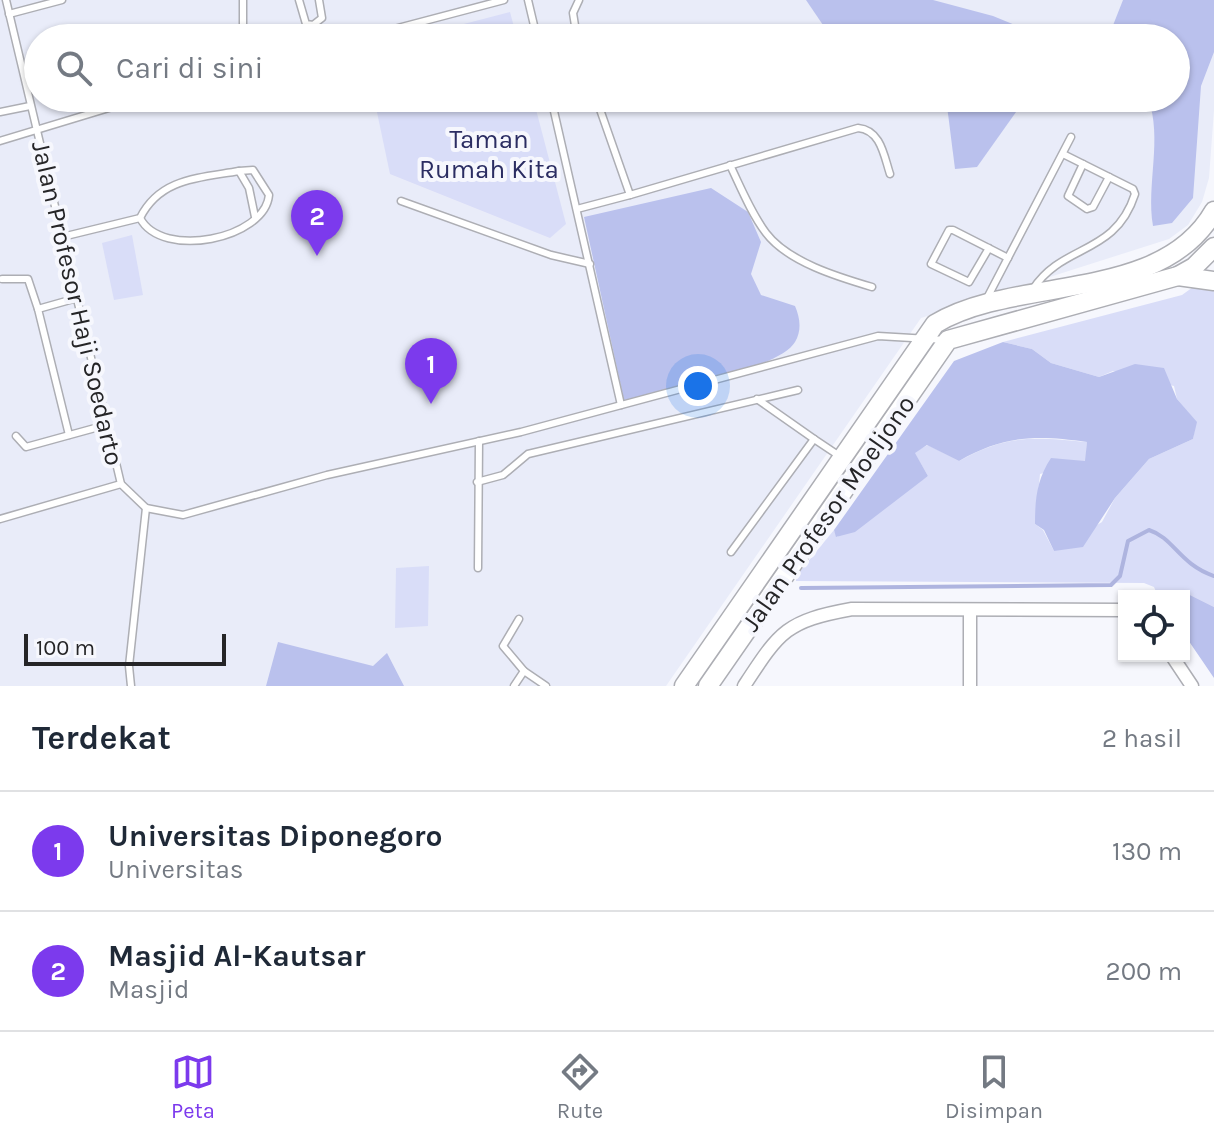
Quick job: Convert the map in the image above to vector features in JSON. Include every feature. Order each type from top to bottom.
[{"type":"street","points":[[684,686],[924,337],[942,320],[983,306],[1140,269],[1171,255],[1211,225]]},
{"type":"street","points":[[948,340],[1178,276],[1194,267],[1214,247]]},
{"type":"street","points":[[1178,276],[1214,281]]},
{"type":"street","name":"Jalan Profesor Moeljono","points":[[708,686],[948,340]]},
{"type":"street","points":[[744,686],[780,635],[793,624],[812,616],[852,609],[1118,610]]},
{"type":"street","points":[[970,611],[970,686]]},
{"type":"street","points":[[1176,662],[1192,686]]},
{"type":"lane","name":"Jalan Profesor Haji Soedarto","points":[[6,0],[24,80]]},
{"type":"lane","points":[[9,14],[62,0]]},
{"type":"lane","points":[[243,0],[243,24]]},
{"type":"lane","points":[[299,0],[306,24]]},
{"type":"lane","points":[[314,24],[322,18],[319,0]]},
{"type":"lane","points":[[413,24],[504,0]]},
{"type":"lane","points":[[528,0],[534,24]]},
{"type":"lane","points":[[575,24],[573,13],[579,0]]},
{"type":"lane","points":[[0,112],[24,107]]},
{"type":"lane","name":"Jalan Profesor Haji Soedarto","points":[[0,519],[121,484],[32,112]]},
{"type":"lane","points":[[0,141],[96,112]]},
{"type":"lane","points":[[554,112],[621,405]]},
{"type":"lane","points":[[601,112],[630,195]]},
{"type":"lane","points":[[577,209],[858,128],[866,129],[877,139],[890,174]]},
{"type":"lane","points":[[983,306],[1071,137]]},
{"type":"lane","points":[[1029,295],[1042,276],[1114,232],[1135,194],[1133,189],[1063,154]]},
{"type":"lane","points":[[1083,164],[1068,196],[1087,209],[1093,207],[1109,177]]},
{"type":"lane","points":[[730,165],[757,220],[779,246],[809,263],[872,287]]},
{"type":"lane","points":[[62,237],[140,218],[149,201],[164,188],[184,180],[253,170],[269,195],[262,211],[255,217],[216,238],[174,241],[154,235],[140,218]]},
{"type":"lane","points":[[239,171],[249,188],[255,217]]},
{"type":"lane","points":[[401,201],[551,255],[590,264]]},
{"type":"lane","points":[[989,248],[969,282],[931,264],[949,230],[989,248],[1008,258]]},
{"type":"lane","points":[[2,279],[28,279],[69,435]]},
{"type":"lane","points":[[38,309],[77,298]]},
{"type":"lane","points":[[121,484],[146,508],[183,515],[327,475],[479,441],[878,336],[948,340]]},
{"type":"lane","points":[[477,482],[503,475],[528,454],[798,390]]},
{"type":"lane","points":[[757,399],[841,458]]},
{"type":"lane","points":[[16,436],[26,447],[106,425]]},
{"type":"lane","points":[[731,552],[814,439]]},
{"type":"lane","points":[[478,568],[479,441]]},
{"type":"lane","points":[[131,686],[129,666],[142,569],[146,508]]},
{"type":"lane","points":[[519,619],[503,646],[524,671],[546,686]]},
{"type":"lane","points":[[514,686],[524,671]]},
{"type":"shaded area","points":[[0,0],[1214,0],[1214,110],[1209,178],[1202,202],[1188,225],[1169,239],[921,318],[666,686],[0,686]]},
{"type":"shaded area","points":[[806,0],[933,0],[1013,24],[822,24]]},
{"type":"shaded area","points":[[1123,0],[1214,0],[1214,52],[1201,86],[1193,198],[1172,223],[1153,226],[1152,112],[1190,112],[1190,24],[1114,24]]},
{"type":"shaded area","points":[[948,112],[1016,112],[977,167],[955,169]]},
{"type":"shaded area","points":[[711,188],[748,212],[761,242],[751,274],[761,295],[795,306],[800,324],[797,338],[784,352],[766,362],[624,400],[584,217]]},
{"type":"shaded area","points":[[1003,342],[1032,349],[1051,363],[1099,377],[1135,364],[1164,368],[1177,399],[1197,422],[1193,439],[1149,459],[1115,498],[1083,547],[1054,551],[1044,530],[1035,524],[1038,490],[1051,458],[1085,461],[1087,442],[1052,438],[1006,442],[959,461],[927,445],[915,453],[928,476],[855,532],[836,537],[834,530],[954,361]]},
{"type":"shaded area","points":[[1190,595],[1214,607],[1214,678],[1190,643]]},
{"type":"shaded area","points":[[278,642],[373,666],[387,653],[404,686],[266,686]]},
{"type":"green space","points":[[510,12],[513,24],[464,24]]},
{"type":"green space","name":"Taman Rumah Kita","points":[[377,112],[537,112],[566,224],[550,238],[390,174]]},
{"type":"green space","points":[[132,235],[143,295],[114,300],[102,243]]},
{"type":"green space","points":[[1214,272],[1214,607],[1190,595],[1190,590],[1155,590],[1144,583],[796,581],[796,576],[834,530],[837,537],[928,476],[914,452],[928,445],[959,461],[1007,442],[1052,439],[1087,442],[1086,461],[1040,474],[1035,524],[1043,530],[1054,551],[1102,522],[1115,498],[1149,459],[1193,439],[1196,422],[1177,399],[1174,386],[1113,371],[1099,377],[1051,363],[1032,349],[1003,342],[1182,295]]},
{"type":"green space","points":[[429,566],[428,626],[395,628],[396,568]]},
{"type":"waterway","points":[[801,588],[1111,585],[1120,576],[1128,541],[1149,530],[1165,539],[1193,565],[1214,576]]},
{"type":"place","name":"Masjid Al-Kautsar","points":[[317,256]]},
{"type":"place","name":"Universitas Diponegoro","points":[[431,404]]}]
